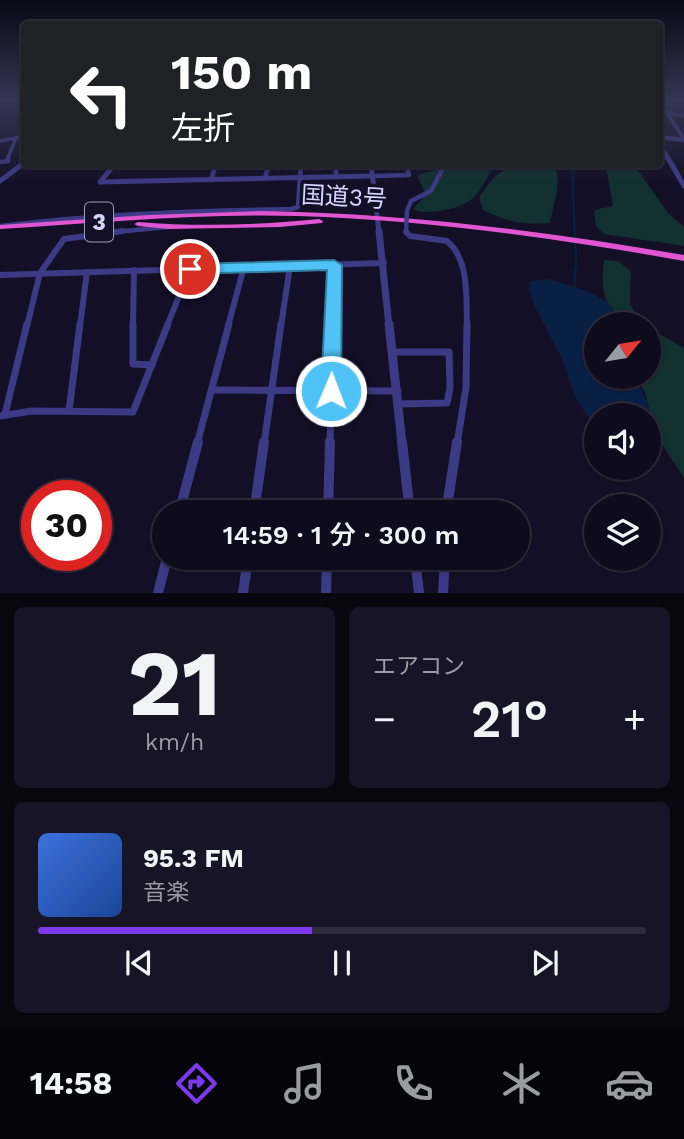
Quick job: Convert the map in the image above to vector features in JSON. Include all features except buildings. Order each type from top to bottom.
[{"type":"highway","points":[[177,213],[198,216]]},
{"type":"highway","name":"国道3号","points":[[0,226],[297,214],[553,240],[684,261]]},
{"type":"highway","name":"国道3号","points":[[0,233],[238,220],[379,221]]},
{"type":"highway","points":[[138,225],[280,225],[319,221]]},
{"type":"street","points":[[678,129],[684,130]]},
{"type":"street","points":[[663,142],[684,140],[678,129]]},
{"type":"street","points":[[0,141],[21,137]]},
{"type":"street","points":[[0,162],[8,161],[16,138]]},
{"type":"street","points":[[663,147],[684,180]]},
{"type":"street","points":[[663,148],[684,186]]},
{"type":"street","points":[[0,181],[21,165]]},
{"type":"street","points":[[112,168],[100,182],[409,175],[407,168]]},
{"type":"street","points":[[211,180],[215,168]]},
{"type":"street","points":[[265,178],[268,168]]},
{"type":"street","points":[[0,226],[62,218],[291,209],[298,207],[300,168]]},
{"type":"street","points":[[336,168],[336,177]]},
{"type":"street","points":[[372,168],[409,500]]},
{"type":"street","points":[[444,168],[438,186],[425,197],[411,201],[407,211],[406,232],[410,236],[447,241],[460,256],[468,347],[466,388],[448,500]]},
{"type":"street","points":[[168,227],[64,239],[40,274],[3,415],[69,411],[133,412],[190,269]]},
{"type":"street","points":[[0,275],[384,263]]},
{"type":"street","points":[[328,500],[334,265]]},
{"type":"street","points":[[256,500],[290,266]]},
{"type":"street","points":[[182,500],[244,267]]},
{"type":"street","points":[[134,270],[133,364],[152,365]]},
{"type":"street","points":[[69,411],[88,272]]},
{"type":"street","points":[[394,352],[449,352],[450,388],[447,403],[399,404]]},
{"type":"street","points":[[212,390],[398,391]]},
{"type":"street","points":[[158,593],[164,570]]},
{"type":"street","points":[[243,593],[246,570]]},
{"type":"street","points":[[326,593],[327,570]]},
{"type":"street","points":[[416,570],[419,593]]},
{"type":"street","points":[[443,593],[444,570]]},
{"type":"green space","points":[[493,168],[479,191],[468,202],[435,211],[413,209],[426,195],[417,175],[436,170]]},
{"type":"green space","points":[[508,168],[555,169],[558,183],[550,223],[515,222],[483,210],[479,198],[499,173]]},
{"type":"green space","points":[[604,168],[636,168],[668,213],[684,227],[684,246],[604,234],[596,226],[594,210],[613,206],[607,172]]},
{"type":"green space","points":[[604,260],[618,261],[631,271],[630,304],[635,312],[614,312],[604,295]]},
{"type":"green space","points":[[662,335],[684,348],[684,478],[661,443],[661,403],[648,403],[643,389],[662,388]]},
{"type":"water","points":[[548,279],[580,289],[603,299],[611,306],[615,312],[584,312],[584,389],[641,389],[646,403],[584,403],[584,410],[575,397],[563,361],[534,305],[529,289],[531,281]]},
{"type":"waterway","points":[[572,168],[576,262],[574,288]]},
{"type":"route","points":[[190,269],[334,265],[331,391]]}]
